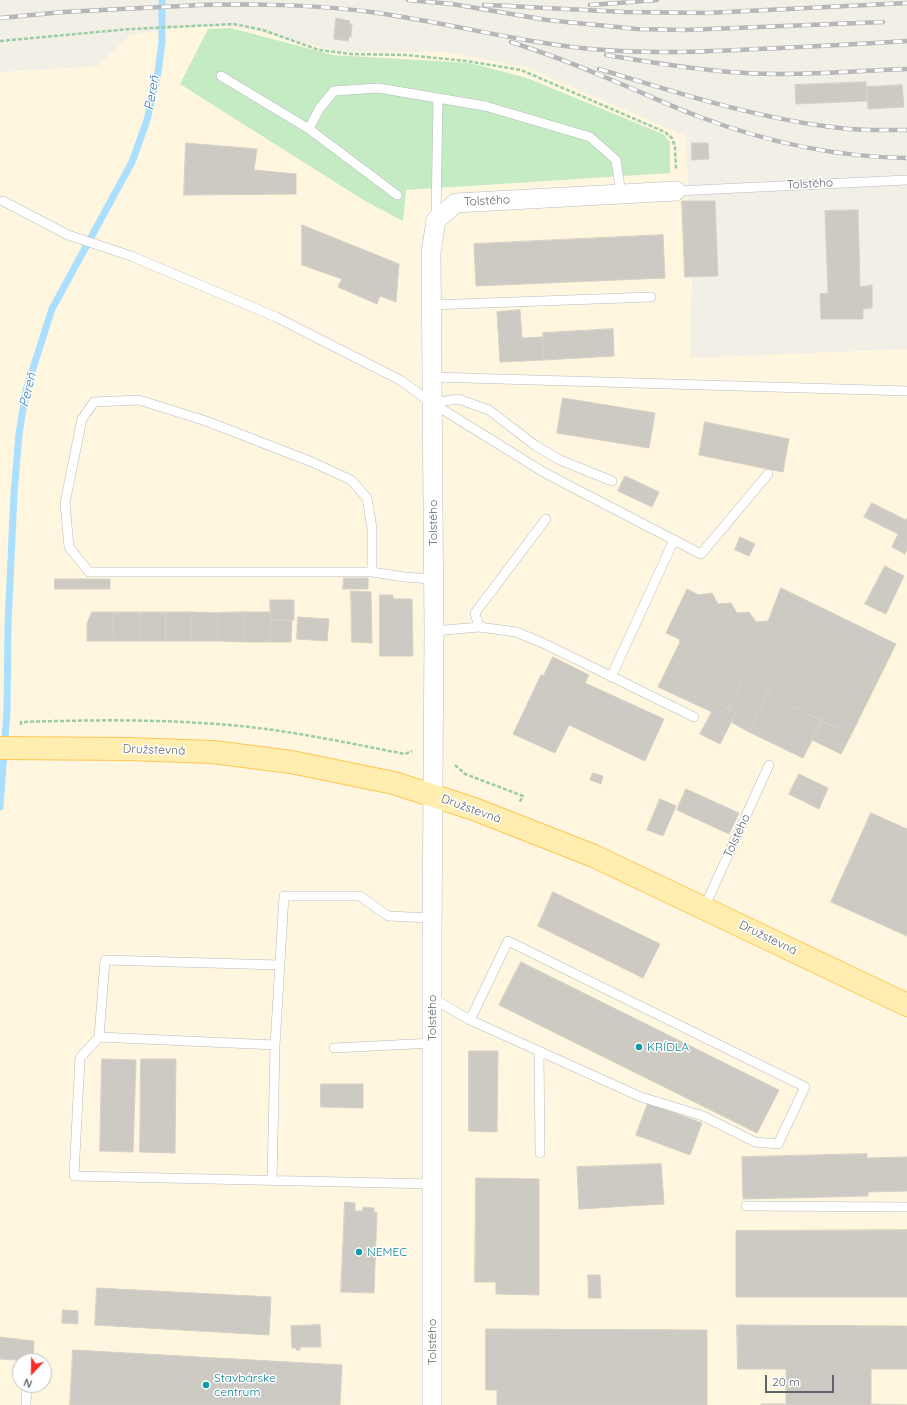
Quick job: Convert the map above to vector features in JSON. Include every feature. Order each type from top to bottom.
[{"type":"main road","name":"Družstevná","points":[[10,749],[127,749],[213,752],[291,762],[394,784],[433,795],[594,856],[907,1006]]},
{"type":"street","name":"Tolstého","points":[[432,1405],[432,918],[434,631],[431,253],[436,220],[456,203],[676,191]]},
{"type":"lane","points":[[221,76],[309,129],[397,195]]},
{"type":"lane","points":[[309,129],[318,109],[334,91],[378,88],[485,106],[590,137],[616,160],[621,194]]},
{"type":"lane","points":[[436,220],[438,98]]},
{"type":"lane","name":"Tolstého","points":[[676,191],[907,180]]},
{"type":"lane","points":[[3,201],[68,235],[131,256],[276,318],[400,380],[432,403],[545,473],[701,554],[768,474]]},
{"type":"lane","points":[[431,305],[651,297]]},
{"type":"lane","points":[[432,377],[907,392]]},
{"type":"lane","points":[[432,403],[458,399],[489,410],[536,446],[560,460],[612,481]]},
{"type":"lane","points":[[372,572],[372,528],[366,498],[351,480],[312,462],[206,421],[139,400],[94,402],[82,419],[65,503],[69,547],[90,572],[372,572],[404,577],[433,579]]},
{"type":"lane","points":[[479,627],[475,613],[546,519]]},
{"type":"lane","points":[[611,677],[674,540]]},
{"type":"lane","points":[[434,631],[479,627],[516,632],[544,644],[694,718]]},
{"type":"lane","name":"Tolstého","points":[[704,908],[769,765]]},
{"type":"lane","points":[[272,1181],[275,1045],[284,896],[360,896],[388,916],[432,918]]},
{"type":"lane","points":[[432,998],[470,1020],[641,1097],[703,1116],[755,1142],[778,1144],[805,1087],[508,941],[470,1020]]},
{"type":"lane","points":[[279,965],[105,960],[99,1037],[80,1058],[74,1176],[432,1184]]},
{"type":"lane","points":[[99,1037],[275,1045]]},
{"type":"lane","points":[[334,1048],[432,1043]]},
{"type":"lane","points":[[539,1051],[540,1153]]},
{"type":"lane","points":[[746,1206],[907,1207]]},
{"type":"lane","points":[[26,1405],[27,1393]]},
{"type":"path","points":[[0,41],[130,29],[234,24],[263,30],[319,50],[351,54],[406,55],[459,60],[520,70],[665,132],[672,138],[675,147],[676,191]]},
{"type":"shaded area","points":[[226,26],[257,31],[341,52],[445,52],[526,67],[686,136],[692,283],[690,331],[691,358],[907,349],[907,1405],[0,1405],[0,72],[98,66],[130,35],[180,28]]},
{"type":"green space","points":[[231,28],[333,55],[470,63],[527,78],[663,134],[670,142],[670,173],[406,190],[403,221],[365,201],[180,84],[208,29]]},
{"type":"building","points":[[336,18],[350,21],[349,24],[352,24],[351,36],[349,37],[348,41],[334,39]]},
{"type":"building","points":[[866,82],[867,101],[796,104],[795,85]]},
{"type":"building","points":[[902,85],[904,107],[868,109],[867,87]]},
{"type":"building","points":[[186,143],[257,149],[254,170],[296,174],[296,194],[184,195]]},
{"type":"building","points":[[692,143],[708,143],[709,159],[692,160]]},
{"type":"building","points":[[682,201],[715,201],[718,276],[685,277]]},
{"type":"building","points":[[858,210],[860,287],[872,285],[872,308],[863,309],[863,319],[821,319],[820,294],[828,293],[825,211]]},
{"type":"building","points":[[302,225],[399,264],[396,302],[380,296],[377,304],[338,287],[342,279],[302,265]]},
{"type":"building","points":[[663,235],[665,278],[476,286],[474,244]]},
{"type":"building","points":[[520,310],[522,338],[543,337],[544,360],[500,362],[497,312]]},
{"type":"building","points":[[613,329],[614,356],[544,360],[543,333]]},
{"type":"building","points":[[563,398],[655,413],[649,448],[557,433]]},
{"type":"building","points":[[705,422],[789,439],[783,472],[699,455]]},
{"type":"building","points":[[625,476],[659,492],[652,507],[618,491]]},
{"type":"building","points":[[872,503],[906,520],[907,518],[907,549],[905,554],[892,547],[898,534],[864,517]]},
{"type":"building","points":[[740,537],[755,544],[749,556],[735,550]]},
{"type":"building","points":[[885,566],[904,576],[886,614],[865,604]]},
{"type":"building","points":[[344,578],[368,578],[368,589],[343,589]]},
{"type":"building","points":[[55,579],[110,579],[110,589],[55,589]]},
{"type":"building","points":[[781,588],[896,644],[851,735],[768,694],[769,691],[744,678],[729,709],[717,703],[712,712],[658,687],[680,642],[679,639],[666,633],[687,589],[699,595],[712,593],[718,604],[731,603],[737,613],[749,612],[756,622],[768,621]]},
{"type":"building","points":[[351,591],[371,592],[372,643],[352,642]]},
{"type":"building","points":[[380,595],[393,595],[393,599],[412,599],[413,656],[380,656]]},
{"type":"building","points":[[270,600],[294,600],[294,620],[271,620]]},
{"type":"building","points":[[92,612],[113,612],[114,641],[87,641],[87,624]]},
{"type":"building","points":[[113,612],[140,612],[140,641],[114,641]]},
{"type":"building","points":[[140,612],[166,612],[166,641],[140,641]]},
{"type":"building","points":[[166,612],[192,612],[192,641],[166,641]]},
{"type":"building","points":[[192,612],[218,613],[218,641],[192,641]]},
{"type":"building","points":[[245,612],[244,642],[218,641],[218,613]]},
{"type":"building","points":[[245,612],[271,612],[270,642],[244,642]]},
{"type":"building","points":[[298,617],[329,619],[327,641],[297,639]]},
{"type":"building","points":[[271,620],[292,620],[291,642],[270,642]]},
{"type":"building","points":[[553,657],[589,675],[585,683],[664,719],[645,761],[569,725],[555,753],[513,734],[541,675],[543,676]]},
{"type":"building","points":[[744,678],[769,691],[749,732],[731,722],[736,713],[729,709]]},
{"type":"building","points":[[768,694],[822,721],[803,758],[749,732]]},
{"type":"building","points":[[717,703],[736,713],[720,744],[700,734]]},
{"type":"building","points":[[822,721],[851,735],[841,754],[812,740]]},
{"type":"building","points":[[593,773],[603,776],[601,784],[590,780]]},
{"type":"building","points":[[799,774],[828,788],[819,809],[789,794]]},
{"type":"building","points":[[686,789],[739,813],[729,834],[677,810]]},
{"type":"building","points":[[660,799],[676,806],[663,836],[647,830]]},
{"type":"building","points":[[871,813],[907,829],[907,936],[831,902]]},
{"type":"building","points":[[553,892],[660,944],[643,978],[538,926]]},
{"type":"building","name":"KRÍDLA","points":[[521,962],[779,1090],[757,1133],[499,1005]]},
{"type":"building","points":[[469,1051],[498,1051],[497,1132],[469,1131]]},
{"type":"building","points":[[102,1059],[136,1060],[133,1152],[100,1151]]},
{"type":"building","points":[[141,1059],[176,1059],[175,1153],[140,1152]]},
{"type":"building","points":[[321,1084],[363,1084],[363,1108],[321,1107]]},
{"type":"building","points":[[648,1103],[702,1123],[690,1155],[636,1135]]},
{"type":"building","points":[[867,1154],[867,1158],[907,1157],[907,1191],[868,1192],[868,1196],[743,1199],[742,1157]]},
{"type":"building","points":[[661,1164],[664,1204],[579,1209],[577,1167]]},
{"type":"building","points":[[476,1178],[539,1179],[539,1295],[496,1294],[496,1282],[475,1282]]},
{"type":"building","name":"NEMEC","points":[[345,1202],[355,1203],[355,1211],[363,1211],[363,1207],[374,1208],[374,1212],[377,1212],[374,1293],[341,1292]]},
{"type":"building","points":[[907,1230],[907,1297],[736,1297],[736,1231]]},
{"type":"building","points":[[588,1275],[600,1275],[601,1298],[589,1298]]},
{"type":"building","points":[[97,1288],[271,1297],[269,1335],[95,1325]]},
{"type":"building","points":[[63,1310],[78,1311],[78,1324],[62,1323]]},
{"type":"building","points":[[320,1325],[321,1347],[300,1347],[300,1350],[292,1348],[291,1326]]},
{"type":"building","points":[[737,1325],[907,1326],[907,1369],[871,1369],[871,1404],[907,1405],[761,1405],[786,1404],[786,1369],[738,1369]]},
{"type":"building","points":[[486,1329],[707,1330],[707,1405],[497,1405],[497,1390],[486,1390]]},
{"type":"building","points":[[0,1337],[34,1341],[33,1353],[12,1353],[12,1360],[0,1359]]},
{"type":"building","name":"Stavbárske centrum","points":[[73,1350],[342,1365],[340,1405],[70,1405]]},
{"type":"waterway","name":"Pereň","points":[[0,807],[7,711],[8,625],[14,494],[19,434],[26,390],[52,309],[132,162],[147,120],[158,72],[162,42],[162,0]]},
{"type":"railway","points":[[408,0],[452,4],[547,20],[637,29],[685,30],[883,22]]},
{"type":"railway","points":[[590,5],[657,0]]},
{"type":"railway","points":[[507,6],[624,12],[707,13],[907,3]]},
{"type":"railway","points":[[195,5],[283,5],[349,9],[399,16],[536,42],[612,51],[694,52],[907,41]]},
{"type":"railway","points":[[0,18],[63,12],[201,5]]},
{"type":"railway","points":[[484,5],[512,6]]},
{"type":"railway","points":[[511,42],[579,67],[688,112],[750,134],[776,141],[854,155],[907,158]]},
{"type":"railway","points":[[606,55],[715,71],[752,73],[796,74],[907,69]]},
{"type":"railway","points":[[599,69],[718,104],[809,124],[848,129],[907,130]]},
{"type":"place","name":"KRÍDLA","points":[[639,1047]]},
{"type":"place","name":"NEMEC","points":[[359,1252]]},
{"type":"place","name":"Stavbárske centrum","points":[[206,1385]]}]
